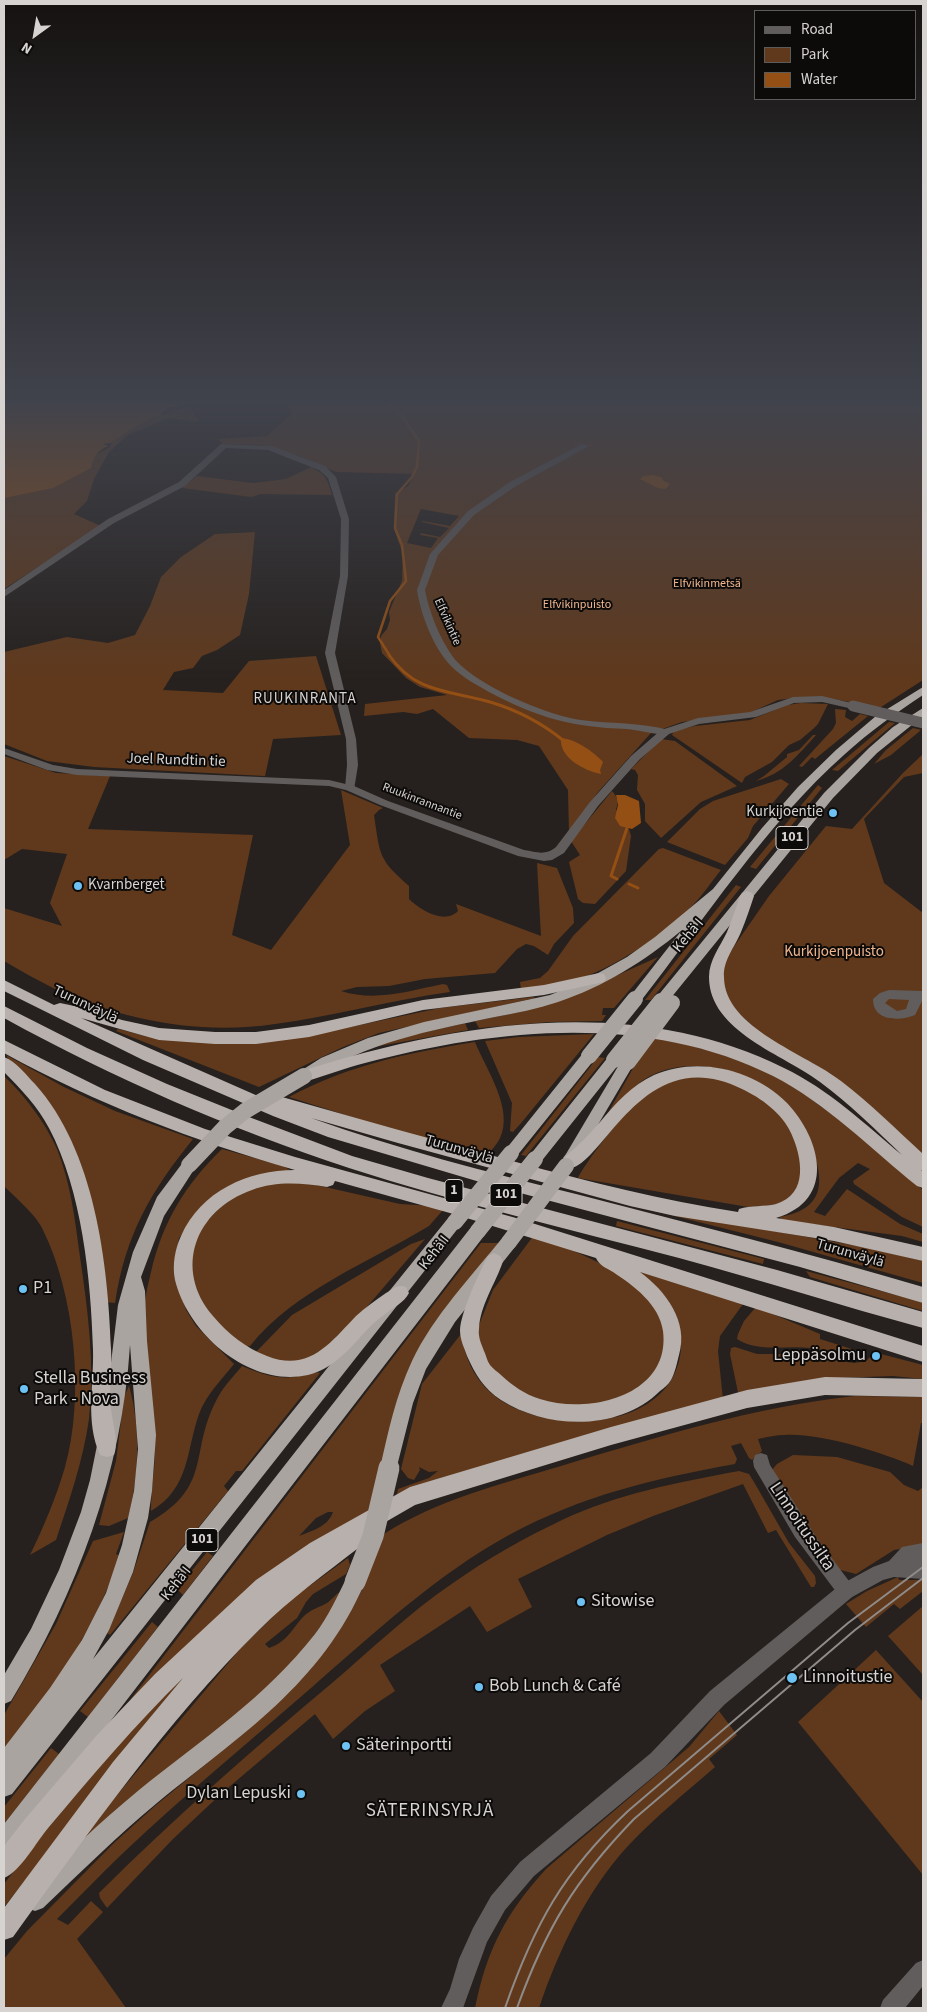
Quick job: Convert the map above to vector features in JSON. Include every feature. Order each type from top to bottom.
[{"type":"highway","name":"Kehä I","points":[[4,1786],[778,818],[840,752],[862,733],[923,690]]},
{"type":"highway","name":"Kehä I","points":[[4,1842],[478,1231],[536,1159],[621,1061],[666,1002],[682,977],[790,841],[841,782],[891,735],[923,711]]},
{"type":"highway","points":[[4,1694],[31,1648],[71,1562],[87,1521],[107,1448],[118,1379],[126,1306],[135,1274],[152,1223],[163,1202],[189,1165],[225,1128],[245,1111],[324,1062],[381,1039],[416,1028],[553,998],[599,978],[641,954],[666,936],[703,902],[719,891]]},
{"type":"highway","points":[[748,896],[733,934],[719,961],[716,984],[725,1005],[735,1018],[751,1031],[823,1076],[841,1090],[923,1164]]},
{"type":"highway","points":[[41,1005],[84,1012],[121,1025],[160,1034],[215,1038],[256,1038],[309,1031],[423,1005],[544,990],[599,978]]},
{"type":"highway","name":"Turunväylä","points":[[4,985],[41,1005],[281,1113],[426,1161],[763,1249],[923,1295]]},
{"type":"highway","name":"1","points":[[4,1011],[38,1030],[144,1080],[326,1153],[431,1185],[766,1275],[923,1320]]},
{"type":"highway","points":[[304,1076],[400,1049],[490,1034],[588,1028],[629,1029],[666,1034],[722,1048],[779,1072],[829,1104],[923,1181]]},
{"type":"highway","points":[[4,1046],[66,1080],[156,1119],[272,1157],[425,1198],[585,1245],[923,1354]]},
{"type":"highway","points":[[4,1929],[131,1811],[239,1724],[284,1683],[321,1641],[337,1618],[355,1582],[374,1536],[399,1422],[409,1389],[419,1366],[438,1333],[567,1164],[621,1061]]},
{"type":"highway","points":[[4,1063],[44,1107],[56,1126],[74,1168],[90,1240],[100,1318],[102,1361],[100,1413],[107,1448]]},
{"type":"highway","points":[[567,1164],[584,1152],[631,1099],[661,1078],[680,1072],[699,1071],[724,1074],[736,1078],[748,1083],[770,1098],[794,1125],[806,1149],[809,1169],[808,1180],[800,1198],[785,1208],[774,1212],[721,1216]]},
{"type":"highway","points":[[220,1086],[576,1186],[675,1209],[834,1234],[923,1254]]},
{"type":"highway","points":[[359,1181],[336,1181],[285,1176],[244,1185],[228,1194],[213,1205],[200,1218],[191,1231],[185,1247],[183,1262],[184,1280],[192,1300],[204,1319],[217,1334],[231,1346],[260,1363],[276,1368],[296,1369],[320,1362],[344,1343],[369,1315],[400,1293]]},
{"type":"highway","points":[[494,1261],[490,1278],[471,1318],[470,1338],[473,1354],[481,1369],[491,1383],[525,1404],[546,1410],[594,1413],[627,1405],[642,1398],[655,1388],[666,1373],[672,1358],[673,1338],[671,1322],[657,1297],[632,1275],[585,1245]]},
{"type":"highway","points":[[4,1765],[75,1669],[102,1621],[122,1575],[134,1539],[143,1498],[147,1426],[139,1347],[139,1306],[135,1274]]},
{"type":"highway","points":[[4,1866],[33,1827],[105,1743],[170,1675],[263,1587],[317,1550],[410,1497],[611,1436],[747,1399],[825,1386],[923,1388]]},
{"type":"highway","points":[[4,1929],[104,1792],[157,1726],[248,1624],[324,1559],[365,1532],[416,1504],[494,1472]]},
{"type":"street","points":[[4,594],[111,521],[163,494]]},
{"type":"street","points":[[337,494],[345,519],[344,576],[330,654],[331,665],[351,738],[352,781],[350,788]]},
{"type":"street","name":"Elfvikintie","points":[[499,494],[471,513],[440,545],[434,554],[421,590],[436,632],[450,659],[464,673],[527,710],[552,718],[596,725],[653,728],[665,732]]},
{"type":"street","name":"Ruukinrannantie","points":[[350,788],[384,803],[533,857],[552,856],[560,850],[594,804],[629,764],[665,732],[698,721],[752,715],[793,700],[822,700],[923,723]]},
{"type":"street","name":"Joel Rundtin tie","points":[[4,751],[51,768],[77,772],[320,782],[350,788]]},
{"type":"street","name":"Linnoitussilta","points":[[761,1461],[762,1467],[801,1532],[846,1591]]},
{"type":"street","points":[[894,1568],[908,1553],[923,1552]]},
{"type":"street","points":[[459,2003],[469,1959],[480,1935],[498,1903],[527,1869],[658,1760],[711,1704],[846,1591],[880,1573],[894,1568],[923,1570]]},
{"type":"street","points":[[891,2008],[923,1970]]},
{"type":"green space","points":[[4,494],[89,494],[87,501],[74,514],[101,526],[4,589]]},
{"type":"green space","points":[[227,494],[332,494],[332,495],[261,494],[251,497]]},
{"type":"green space","name":"Elfvikinmetsä","points":[[395,494],[923,494],[923,680],[878,709],[821,697],[802,697],[778,700],[749,713],[682,722],[651,733],[598,792],[569,833],[568,790],[539,746],[517,740],[469,738],[433,709],[417,714],[403,712],[364,716],[365,704],[447,695],[420,687],[406,678],[382,653],[381,636],[387,629],[390,620],[389,612],[402,581],[403,554],[394,529]],"holes":[[[421,509],[459,516],[450,526],[423,521],[449,528],[440,537],[421,533],[420,535],[438,538],[431,548],[407,543]]]},
{"type":"green space","points":[[255,532],[249,594],[240,635],[217,650],[202,656],[193,668],[174,672],[163,690],[223,693],[249,661],[316,656],[341,735],[273,739],[265,776],[94,767],[47,761],[4,744],[4,652],[67,637],[108,643],[135,635],[150,606],[161,577],[181,557],[215,534]]},
{"type":"green space","points":[[801,703],[828,704],[818,724],[813,729],[800,740],[789,745],[772,762],[745,777],[742,783],[672,735],[674,731],[695,726],[750,720],[787,705]]},
{"type":"green space","points":[[835,709],[846,710],[845,717],[852,721],[860,714],[868,716],[815,759],[812,757],[802,767],[799,766],[833,729],[836,723]]},
{"type":"green space","points":[[889,722],[895,723],[838,771],[832,770]]},
{"type":"green space","points":[[913,728],[921,730],[891,755],[874,764],[886,750]]},
{"type":"green space","points":[[813,735],[816,735],[782,769],[756,781],[787,757],[787,754],[799,750]]},
{"type":"green space","points":[[661,739],[675,741],[737,786],[701,802],[661,838],[645,821],[645,804],[637,790],[638,775],[635,770],[631,769]]},
{"type":"green space","name":"Kurkijoenpuisto","points":[[923,754],[923,773],[904,777],[864,819],[884,883],[923,913],[923,1160],[894,1133],[759,1032],[729,1004],[722,980],[726,958],[769,896],[826,826],[852,829]]},
{"type":"green space","points":[[4,756],[56,773],[110,776],[88,829],[253,835],[232,935],[271,950],[350,845],[341,790],[383,808],[374,815],[382,855],[391,869],[409,886],[409,899],[426,911],[446,917],[458,911],[456,904],[541,936],[537,863],[557,868],[573,908],[574,923],[554,944],[548,955],[534,946],[526,944],[517,949],[495,973],[425,979],[389,986],[357,987],[341,991],[367,996],[405,992],[443,984],[447,985],[450,992],[319,1017],[275,1024],[219,1028],[164,1023],[109,1010],[57,990],[4,961],[4,908],[62,926],[50,903],[67,854],[22,849],[4,860]]},
{"type":"green space","points":[[781,779],[789,784],[753,826],[748,838],[725,865],[667,842],[700,809],[713,801]]},
{"type":"green space","points":[[818,785],[822,788],[756,869],[750,867]]},
{"type":"green space","points":[[612,791],[617,800],[616,809],[627,829],[629,829],[631,836],[626,871],[595,904],[583,903],[578,899],[569,862],[580,855],[571,841]]},
{"type":"green space","points":[[663,848],[721,870],[682,916],[656,937],[627,956],[584,977],[521,989],[520,982],[540,978],[548,971],[573,936],[659,849]]},
{"type":"green space","points":[[736,885],[741,887],[651,1000],[645,1000]]},
{"type":"green space","points":[[658,957],[614,1008],[603,1008],[602,1015],[606,1015],[602,1021],[549,1022],[479,1028],[475,1021],[520,1012],[569,997]]},
{"type":"green space","points":[[535,998],[379,1033],[343,1047],[259,1087],[116,1031],[118,1029],[149,1037],[341,1029],[440,1008]]},
{"type":"green space","points":[[465,1023],[468,1030],[374,1047],[395,1039]]},
{"type":"green space","points":[[594,1034],[522,1122],[513,1132],[510,1131],[512,1103],[485,1041],[519,1037]]},
{"type":"green space","points":[[655,1038],[712,1051],[749,1065],[801,1092],[833,1115],[923,1190],[923,1227],[902,1217],[854,1184],[853,1181],[870,1169],[858,1163],[839,1178],[814,1212],[825,1216],[847,1189],[900,1224],[923,1234],[923,1242],[902,1236],[781,1220],[780,1217],[796,1213],[808,1206],[815,1198],[819,1177],[814,1152],[809,1138],[736,1073],[700,1066],[676,1067],[664,1070],[642,1081],[608,1113],[636,1063]]},
{"type":"green space","points":[[475,1042],[497,1089],[504,1115],[500,1138],[486,1157],[289,1097],[356,1068],[402,1056]]},
{"type":"green space","points":[[6,1055],[64,1087],[115,1111],[193,1139],[164,1177],[142,1215],[126,1256],[115,1303],[105,1302],[88,1195]]},
{"type":"green space","points":[[598,1057],[605,1058],[526,1156],[521,1155]]},
{"type":"green space","points":[[698,1073],[726,1080],[752,1091],[774,1109],[788,1125],[798,1146],[802,1169],[796,1190],[789,1198],[774,1205],[748,1207],[578,1178],[614,1127],[648,1090],[662,1082]]},
{"type":"green space","points":[[4,1076],[27,1101],[40,1119],[52,1139],[62,1162],[72,1202],[76,1229],[88,1318],[91,1358],[89,1419],[71,1496],[56,1540],[30,1555],[58,1490],[65,1467],[71,1439],[75,1378],[69,1314],[53,1254],[35,1217],[4,1186]]},
{"type":"green space","points":[[222,1149],[283,1166],[290,1170],[224,1190],[207,1201],[179,1238],[175,1263],[177,1283],[186,1310],[196,1326],[234,1364],[202,1407],[180,1480],[164,1502],[151,1511],[155,1439],[145,1329],[144,1309],[146,1293],[156,1254],[169,1220],[186,1190]]},
{"type":"green space","points":[[303,1182],[400,1204],[432,1206],[443,1210],[429,1226],[310,1293],[268,1326],[250,1346],[242,1347],[209,1311],[194,1283],[191,1251],[197,1232],[229,1200],[241,1193],[266,1184]]},
{"type":"green space","points":[[639,1207],[869,1248],[923,1261],[923,1283],[778,1242]]},
{"type":"green space","points":[[617,1221],[764,1259],[763,1264],[616,1226]]},
{"type":"green space","points":[[534,1235],[613,1270],[640,1291],[652,1304],[667,1339],[655,1375],[637,1390],[619,1400],[571,1407],[516,1394],[484,1360],[479,1337],[479,1325],[493,1290]]},
{"type":"green space","points":[[425,1239],[336,1343],[314,1358],[285,1363],[255,1353],[292,1315],[411,1244]]},
{"type":"green space","points":[[481,1243],[499,1243],[444,1315],[369,1511],[130,1700]],"holes":[[[328,1512],[333,1512],[323,1525],[299,1536],[316,1518]]]},
{"type":"green space","points":[[636,1270],[743,1304],[720,1336],[718,1351],[723,1400],[396,1499],[398,1489],[429,1478],[438,1471],[429,1472],[419,1467],[420,1470],[414,1480],[408,1478],[401,1469],[422,1384],[461,1334],[471,1366],[485,1387],[514,1408],[541,1417],[572,1421],[603,1420],[632,1412],[656,1398],[673,1376],[681,1348],[681,1335],[679,1323],[670,1303],[655,1286]]},
{"type":"green space","points":[[806,1271],[923,1303],[923,1311],[810,1277]]},
{"type":"green space","points":[[756,1307],[820,1334],[820,1339],[861,1352],[859,1355],[852,1357],[810,1348],[773,1348],[745,1343],[737,1339],[738,1334],[744,1321]]},
{"type":"green space","points":[[735,1347],[757,1354],[797,1354],[854,1363],[866,1361],[870,1357],[879,1359],[881,1354],[923,1365],[923,1379],[893,1376],[835,1378],[739,1397],[730,1354],[731,1348]]},
{"type":"green space","points":[[242,1366],[280,1377],[296,1377],[320,1373],[242,1471],[236,1471],[224,1486],[228,1491],[110,1635],[107,1633],[133,1573],[150,1522],[170,1509],[183,1495],[191,1482],[208,1420],[218,1396]]},
{"type":"green space","points":[[129,1386],[137,1435],[136,1469],[132,1502],[128,1518],[109,1526],[99,1525],[116,1461],[124,1397]]},
{"type":"green space","points":[[855,1396],[923,1397],[923,1423],[921,1423],[913,1466],[850,1444],[832,1440],[799,1435],[771,1436],[758,1439],[762,1451],[752,1460],[741,1443],[731,1446],[737,1459],[735,1464],[619,1490],[564,1509],[509,1535],[456,1568],[382,1626],[192,1790],[145,1832],[57,1919],[68,1925],[91,1901],[103,1912],[77,1939],[126,2008],[4,2008],[4,1959],[27,1931],[115,1842],[155,1806],[240,1736],[317,1660],[354,1605],[364,1586],[384,1534],[404,1522],[447,1502],[515,1479],[633,1444],[743,1415]]},
{"type":"green space","points":[[793,1455],[837,1457],[890,1472],[904,1485],[918,1491],[923,1487],[923,1545],[894,1550],[856,1574],[829,1567],[771,1471],[777,1464]]},
{"type":"green space","points":[[739,1471],[749,1474],[789,1543],[815,1576],[816,1583],[814,1587],[811,1587],[776,1530],[768,1533],[743,1484],[653,1516],[607,1535],[518,1579],[532,1607],[487,1632],[470,1606],[380,1665],[395,1691],[365,1711],[333,1739],[315,1714],[222,1793],[173,1839],[107,1908],[100,1898],[99,1893],[213,1785],[406,1618],[466,1574],[492,1557],[562,1520],[604,1503],[649,1490]]},
{"type":"green space","points":[[124,1532],[116,1554],[120,1556],[110,1583],[85,1634],[55,1683],[4,1751],[4,1715],[56,1624],[93,1541]]},
{"type":"green space","points":[[207,1552],[213,1556],[183,1595],[177,1589]]},
{"type":"green space","points":[[348,1558],[350,1565],[346,1574],[313,1594],[297,1618],[265,1644],[269,1648],[280,1642],[289,1635],[306,1614],[327,1603],[342,1591],[329,1615],[291,1667],[75,1854],[80,1839],[240,1649],[290,1600]]},
{"type":"green space","points":[[898,1577],[899,1580],[923,1580],[923,1591],[900,1609],[894,1604],[866,1627],[846,1604],[867,1591]]},
{"type":"green space","points":[[923,1606],[923,1675],[888,1636]]},
{"type":"green space","points":[[152,1622],[158,1627],[88,1717],[80,1711]]},
{"type":"green space","points":[[876,1650],[923,1702],[923,1875],[798,1722]]},
{"type":"green space","points":[[189,1670],[125,1755],[4,1907],[4,1884],[38,1840],[117,1746]]},
{"type":"green space","points":[[719,1711],[737,1735],[709,1759],[715,1767],[637,1836],[612,1865],[586,1903],[564,1944],[539,2008],[475,2008],[492,1950],[509,1917],[532,1885],[546,1869],[689,1747]]},
{"type":"green space","points":[[51,1748],[59,1754],[4,1824],[4,1807]]},
{"type":"water","points":[[4,494],[24,494],[4,498]]},
{"type":"water","points":[[561,738],[579,743],[599,758],[603,762],[600,770],[601,774],[581,767],[574,762],[564,752]]},
{"type":"water","points":[[616,795],[625,795],[639,801],[641,823],[632,829],[620,826],[615,818],[618,805]]},
{"type":"waterway","points":[[390,656],[378,637],[390,601],[406,581],[402,545],[395,528],[397,494]]},
{"type":"waterway","points":[[389,655],[399,668],[422,684],[434,689],[475,698],[510,709],[538,723],[564,741]]},
{"type":"waterway","points":[[617,879],[611,876],[628,825]]},
{"type":"waterway","points":[[629,884],[638,888]]},
{"type":"tram line","points":[[505,2008],[527,1951],[553,1901],[585,1856],[605,1834],[628,1811],[848,1623],[923,1567]]},
{"type":"tram line","points":[[517,2008],[539,1953],[564,1906],[613,1841],[634,1819],[855,1630],[923,1578]]},
{"type":"place","name":"Kurkijoentie","points":[[833,813]]},
{"type":"place","name":"Kvarnberget","points":[[78,886]]},
{"type":"place","name":"P1","points":[[23,1289]]},
{"type":"place","name":"Leppäsolmu","points":[[876,1356]]},
{"type":"place","name":"Stella Business Park - Nova","points":[[24,1389]]},
{"type":"place","name":"Sitowise","points":[[581,1602]]},
{"type":"place","name":"Linnoitustie","points":[[792,1678]]},
{"type":"place","name":"Bob Lunch & Café","points":[[479,1687]]},
{"type":"place","name":"Säterinportti","points":[[346,1746]]},
{"type":"place","name":"Dylan Lepuski","points":[[301,1794]]},
{"type":"district","name":"RUUKINRANTA","points":[[305,700]]},
{"type":"district","name":"SÄTERINSYRJÄ","points":[[430,1812]]},
{"type":"park label","name":"Elfvikinpuisto","points":[[577,605]]}]
